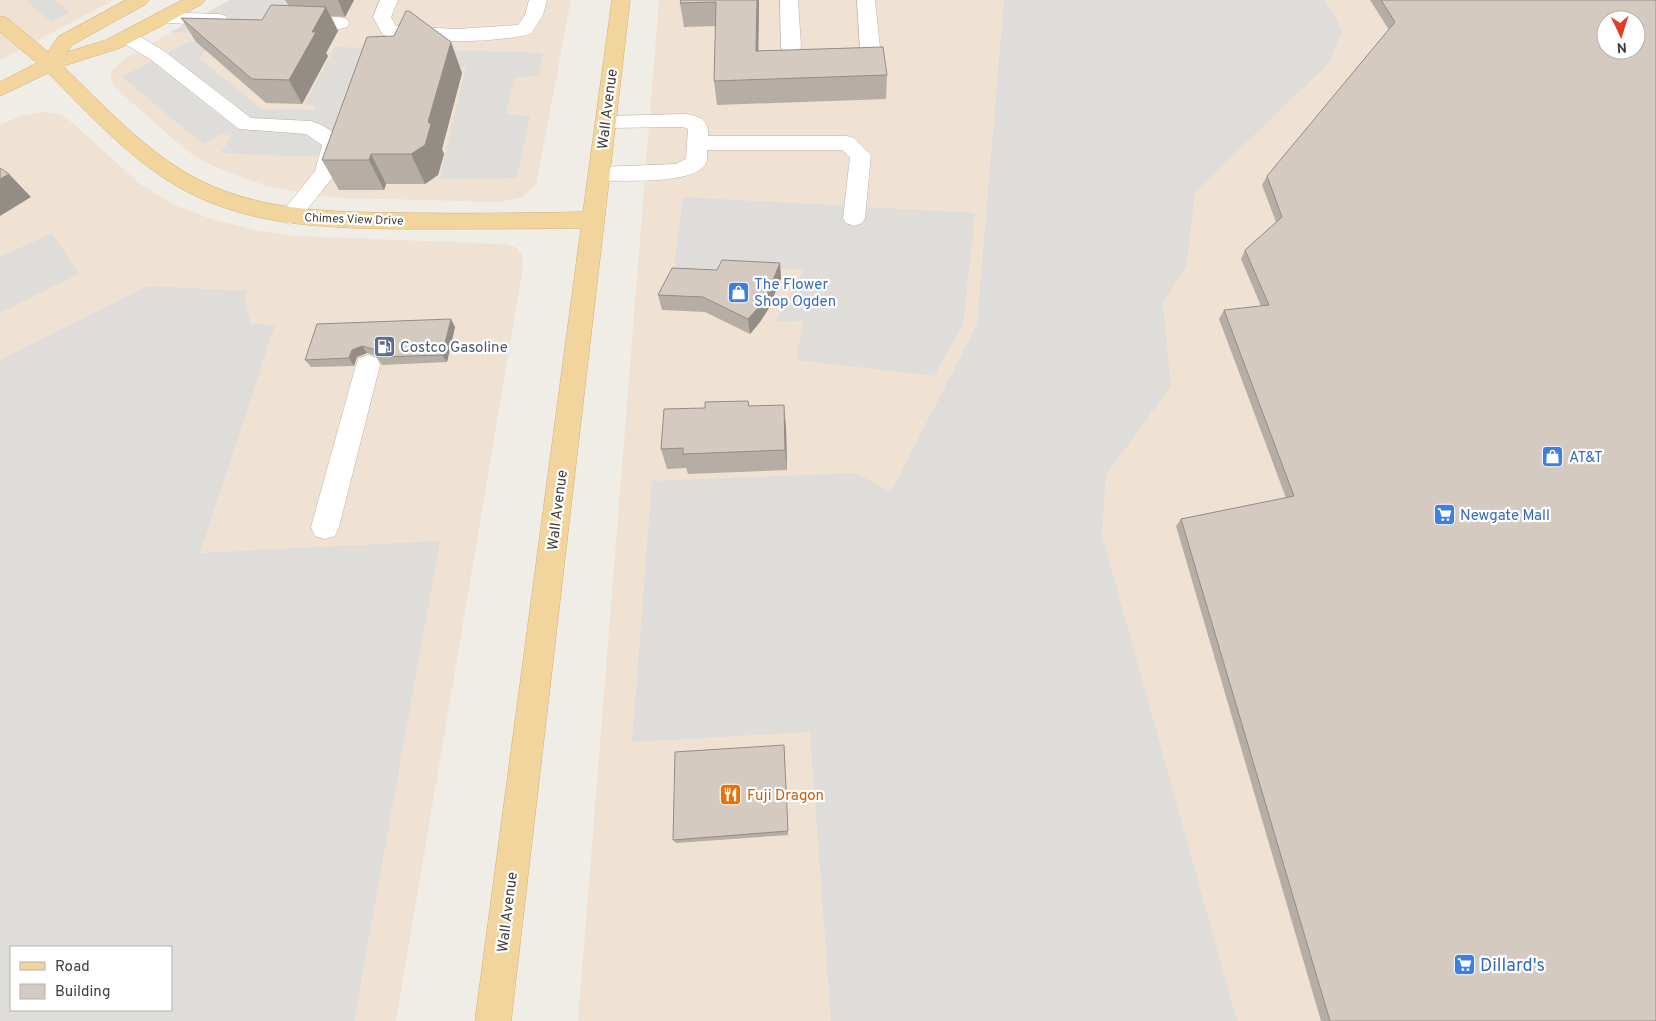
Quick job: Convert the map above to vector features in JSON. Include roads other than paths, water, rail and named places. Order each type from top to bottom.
[{"type":"main road","points":[[50,64],[65,42],[140,0]]},
{"type":"main road","points":[[0,90],[50,64],[88,54],[196,0]]},
{"type":"main road","name":"Wall Avenue","points":[[493,1021],[621,0]]},
{"type":"main road","name":"Chimes View Drive","points":[[0,22],[50,64],[120,134],[175,175],[227,200],[290,216],[320,219],[401,221],[593,220]]},
{"type":"lane","points":[[389,0],[382,17],[390,31],[434,36],[488,35],[524,30],[534,15],[538,0]]},
{"type":"lane","points":[[789,0],[791,47]]},
{"type":"lane","points":[[866,0],[870,48]]},
{"type":"lane","points":[[162,18],[234,21]]},
{"type":"lane","points":[[282,22],[340,23]]},
{"type":"lane","points":[[127,36],[157,55],[246,124],[311,128],[333,143],[325,173],[290,216]]},
{"type":"lane","points":[[599,174],[680,170],[696,162],[698,126],[686,120],[606,122]]},
{"type":"lane","points":[[698,144],[847,143],[861,155],[854,218]]},
{"type":"lane","points":[[325,527],[368,365]]},
{"type":"place","name":"The Flower Shop Ogden","points":[[738,293]]},
{"type":"place","name":"Costco Gasoline","points":[[384,347]]},
{"type":"place","name":"AT&T","points":[[1553,457]]},
{"type":"place","name":"Newgate Mall","points":[[1444,515]]},
{"type":"place","name":"Fuji Dragon","points":[[731,795]]},
{"type":"place","name":"Dillard's","points":[[1464,965]]}]
